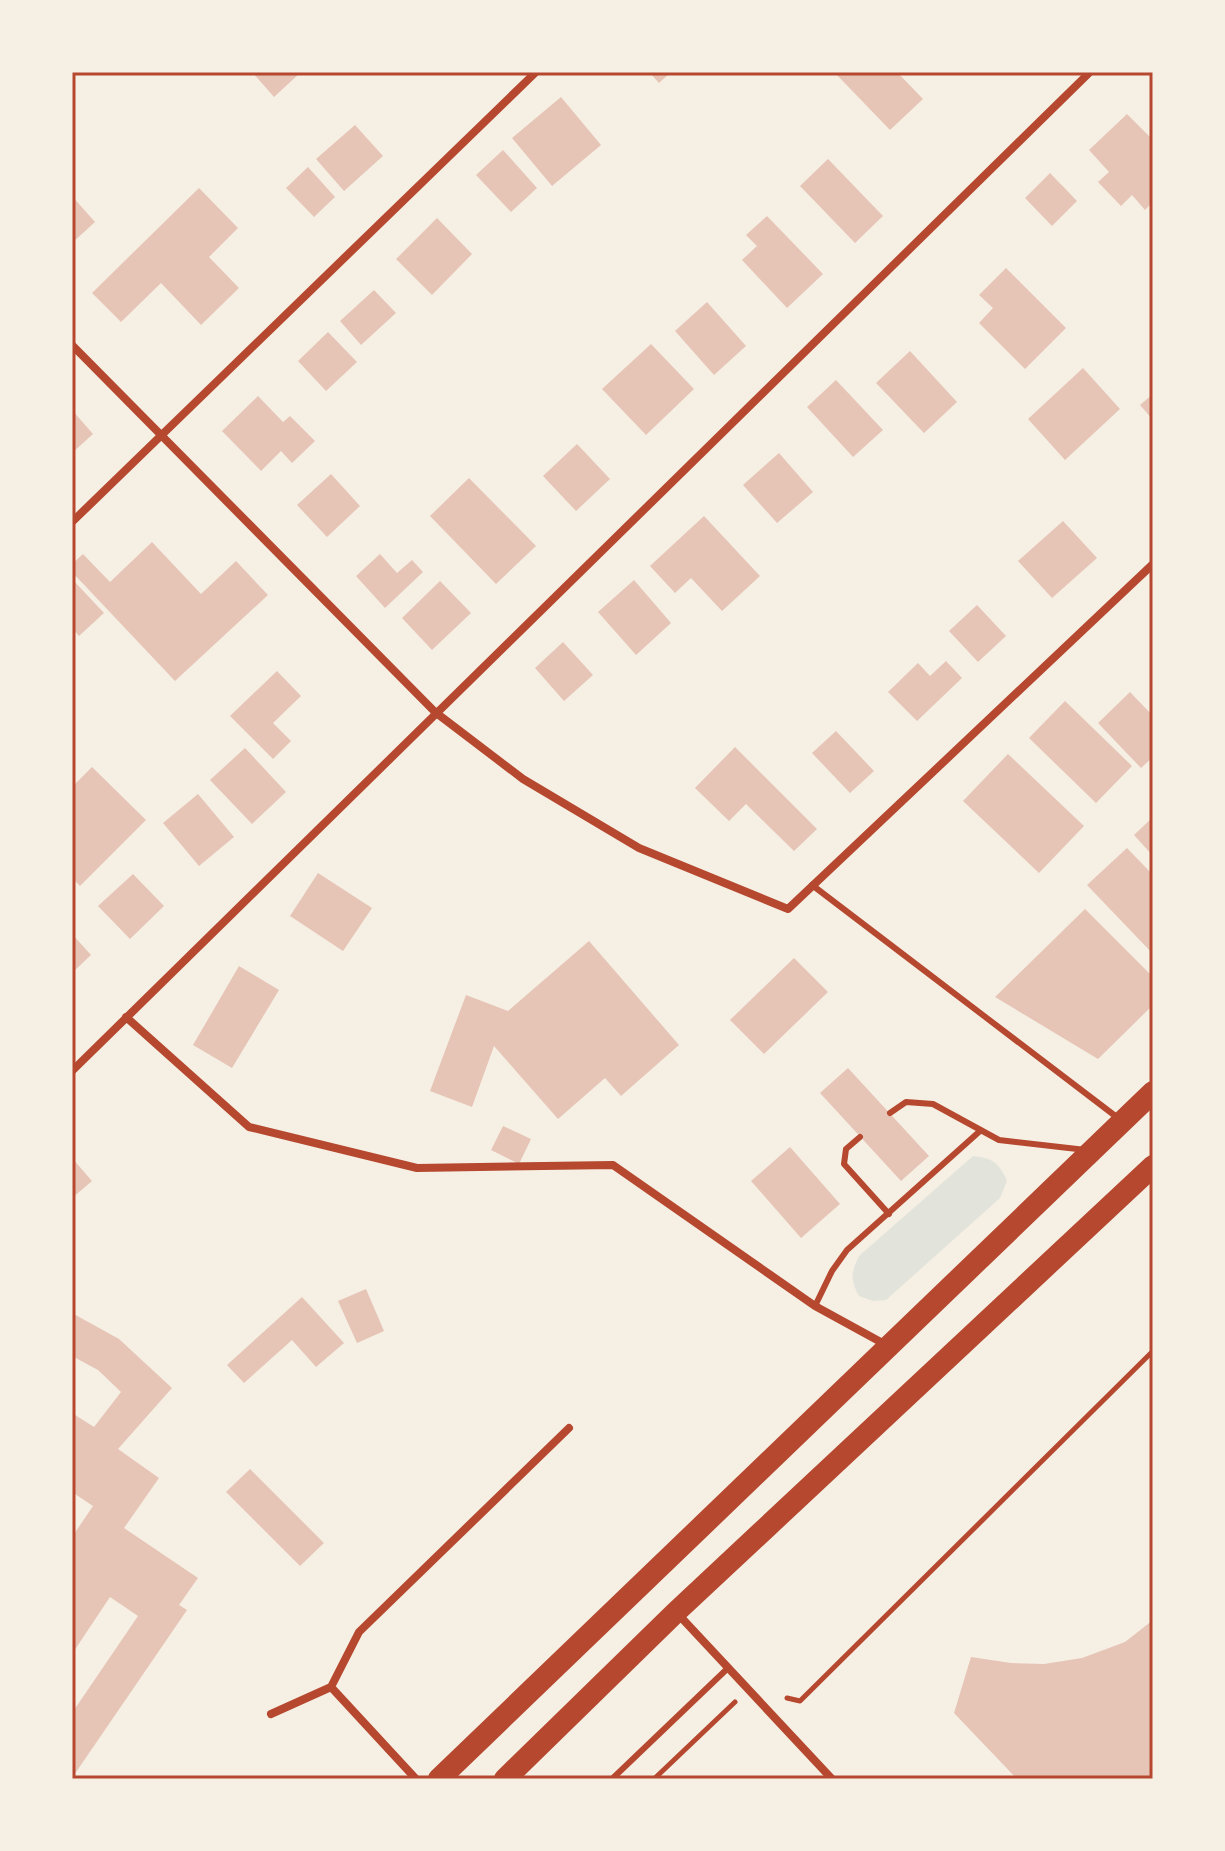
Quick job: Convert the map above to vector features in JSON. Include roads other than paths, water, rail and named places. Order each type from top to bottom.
[{"type":"highway","points":[[439,1779],[1153,1092]]},
{"type":"highway","points":[[505,1779],[676,1612],[1153,1166]]},
{"type":"street","points":[[72,522],[536,72]]},
{"type":"street","points":[[72,1071],[1090,72]]},
{"type":"street","points":[[72,345],[435,712],[523,779],[639,848],[788,909],[1153,564]]},
{"type":"street","points":[[126,1017],[249,1127],[417,1168],[613,1165],[815,1306],[890,1347]]},
{"type":"street","points":[[271,1714],[331,1687],[359,1632],[569,1428]]},
{"type":"street","points":[[676,1612],[832,1779]]},
{"type":"street","points":[[331,1687],[416,1779]]},
{"type":"lane","points":[[812,885],[1123,1121]]},
{"type":"lane","points":[[890,1113],[906,1102],[933,1104],[999,1140],[1093,1150]]},
{"type":"lane","points":[[815,1306],[838,1262],[980,1131]]},
{"type":"lane","points":[[860,1137],[846,1149],[844,1164],[889,1214]]},
{"type":"lane","points":[[612,1779],[728,1668]]}]
